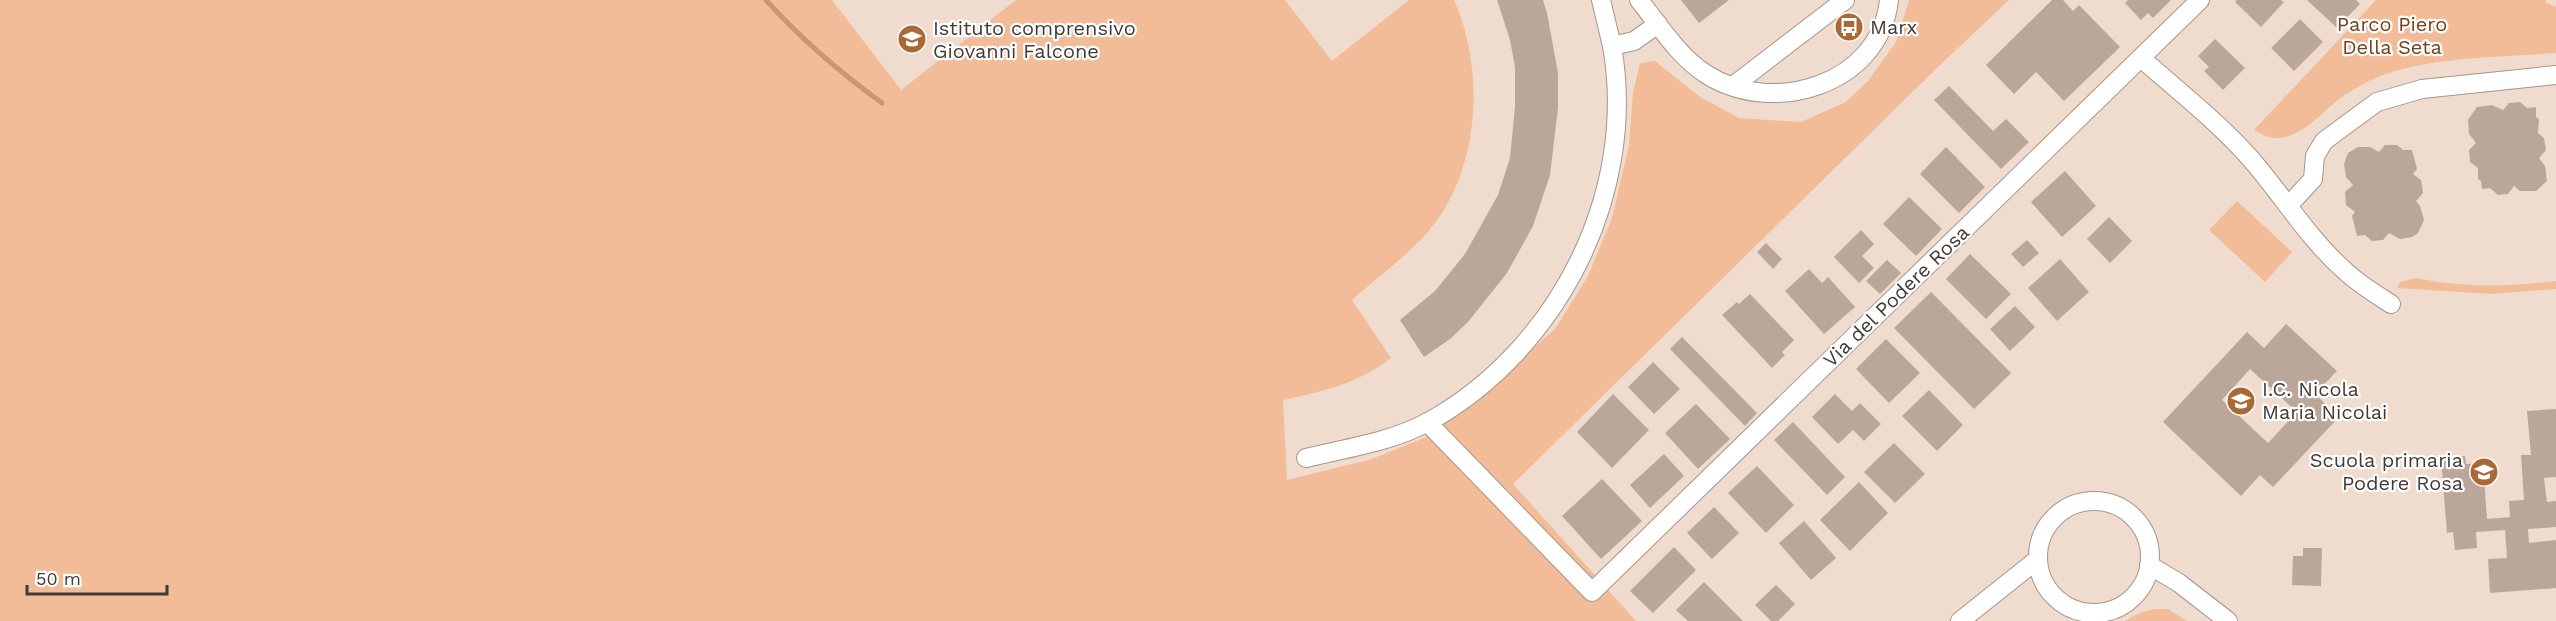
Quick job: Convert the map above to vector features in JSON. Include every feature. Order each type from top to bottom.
[{"type":"street","points":[[1306,458],[1394,436],[1427,422],[1473,391],[1521,346],[1554,305],[1579,261],[1604,195],[1613,152],[1617,95],[1612,45],[1601,0]]},
{"type":"street","points":[[1639,0],[1699,69],[1733,86],[1777,94],[1798,92],[1824,84],[1848,69],[1871,45],[1883,22],[1889,0]]},
{"type":"street","points":[[1733,86],[1845,0]]},
{"type":"street","name":"Via del Podere Rosa","points":[[1427,422],[1592,592],[2200,0]]},
{"type":"street","points":[[1612,45],[1634,41],[1658,24]]},
{"type":"street","points":[[2140,58],[2210,118],[2248,156],[2343,270],[2391,304]]},
{"type":"street","points":[[2289,206],[2313,178],[2315,156],[2324,141],[2377,102],[2422,89],[2556,75]]},
{"type":"street","points":[[2096,501],[2114,505],[2130,515],[2142,529],[2148,546],[2149,565],[2144,583],[2133,597],[2118,608],[2100,613],[2082,612],[2065,605],[2051,593],[2042,578],[2038,560],[2040,541],[2048,524],[2061,511],[2078,503],[2096,501]]},
{"type":"street","points":[[1960,621],[2038,560]]},
{"type":"street","points":[[2149,565],[2179,584],[2228,621]]},
{"type":"green space","points":[[0,0],[832,0],[901,90],[1016,0],[1285,0],[1332,61],[1409,0],[1454,0],[1471,58],[1473,90],[1472,121],[1467,152],[1458,181],[1445,209],[1427,233],[1401,259],[1352,300],[1391,358],[1353,380],[1326,390],[1283,400],[1287,480],[1372,459],[1424,438],[1453,418],[1555,329],[1588,276],[1612,218],[1629,145],[1633,93],[1640,63],[1655,61],[1700,97],[1739,118],[1801,122],[1846,102],[1868,81],[1896,42],[1909,0],[2009,0],[1513,484],[1636,621],[0,621]]},
{"type":"green space","name":"Parco Piero Della Seta","points":[[2376,0],[2546,0],[2546,3],[2556,7],[2556,53],[2459,60],[2411,67],[2388,73],[2358,87],[2295,134],[2272,138],[2254,130]]},
{"type":"green space","points":[[2237,201],[2292,252],[2265,282],[2209,230]]},
{"type":"green space","points":[[2416,278],[2451,284],[2486,286],[2556,281],[2556,289],[2493,294],[2397,288],[2400,282]]},
{"type":"green space","points":[[2168,609],[2187,621],[2125,621],[2139,613]]},
{"type":"building","points":[[1497,0],[1543,0],[1547,13],[1558,73],[1558,108],[1550,175],[1533,226],[1507,273],[1468,322],[1450,339],[1424,357],[1400,320],[1435,291],[1465,254],[1498,195],[1510,158],[1515,107],[1515,67],[1510,40]]},
{"type":"building","points":[[1681,0],[1729,0],[1699,23]]},
{"type":"building","points":[[2052,0],[2063,0],[2073,11],[2079,5],[2120,47],[2064,101],[2036,72],[2014,94],[1986,65]]},
{"type":"building","points":[[2128,0],[2171,0],[2153,18],[2148,13],[2141,20],[2125,3]]},
{"type":"building","points":[[2237,0],[2281,0],[2284,2],[2261,27],[2235,2]]},
{"type":"building","points":[[2307,0],[2356,0],[2360,4],[2337,28]]},
{"type":"building","points":[[2300,19],[2323,42],[2294,71],[2271,48]]},
{"type":"building","points":[[2215,39],[2245,68],[2223,90],[2204,71],[2209,67],[2198,56]]},
{"type":"building","points":[[1949,86],[1993,131],[2006,119],[2029,142],[2001,169],[1934,100]]},
{"type":"building","points":[[2520,102],[2527,108],[2536,107],[2536,117],[2539,119],[2538,133],[2544,138],[2546,150],[2539,158],[2545,166],[2547,181],[2536,191],[2520,191],[2514,186],[2508,194],[2498,195],[2490,188],[2482,189],[2481,181],[2478,179],[2478,168],[2470,162],[2469,150],[2476,143],[2469,134],[2468,120],[2477,107],[2492,105],[2503,110],[2509,103]]},
{"type":"building","points":[[2385,145],[2397,145],[2403,150],[2412,150],[2417,169],[2413,174],[2421,180],[2423,193],[2416,201],[2424,220],[2418,233],[2412,237],[2400,239],[2389,233],[2383,240],[2372,241],[2365,235],[2357,236],[2352,216],[2355,212],[2346,205],[2345,192],[2353,185],[2346,177],[2344,164],[2348,153],[2358,147],[2370,147],[2379,152]]},
{"type":"building","points":[[1946,147],[1985,187],[1959,213],[1920,174]]},
{"type":"building","points":[[2065,171],[2096,206],[2062,237],[2031,202]]},
{"type":"building","points":[[1909,197],[1942,229],[1916,256],[1883,224]]},
{"type":"building","points":[[2109,217],[2132,241],[2110,263],[2087,239]]},
{"type":"building","points":[[1861,230],[1874,244],[1862,256],[1874,268],[1859,283],[1834,257]]},
{"type":"building","points":[[2027,240],[2039,253],[2023,267],[2011,254]]},
{"type":"building","points":[[1766,243],[1782,259],[1773,269],[1757,252]]},
{"type":"building","points":[[1970,254],[2011,294],[1986,319],[1946,279]]},
{"type":"building","points":[[2060,259],[2089,292],[2057,321],[2028,288]]},
{"type":"building","points":[[1887,260],[1901,273],[1880,294],[1866,281]]},
{"type":"building","points":[[1809,269],[1822,283],[1828,277],[1855,307],[1824,334],[1785,291]]},
{"type":"building","points":[[1931,292],[2011,373],[1974,409],[1894,328]]},
{"type":"building","points":[[1750,294],[1794,340],[1782,352],[1785,355],[1772,368],[1722,315]]},
{"type":"building","points":[[2015,306],[2035,327],[2010,351],[1990,329]]},
{"type":"building","points":[[2286,324],[2337,371],[2315,394],[2339,417],[2273,487],[2260,475],[2241,496],[2163,422],[2247,332],[2264,348]],"holes":[[[2250,369],[2297,412],[2268,443],[2222,400]]]},
{"type":"building","points":[[1682,337],[1757,413],[1745,426],[1670,349]]},
{"type":"building","points":[[1886,339],[1920,373],[1889,403],[1856,369]]},
{"type":"building","points":[[1653,362],[1680,389],[1654,414],[1628,387]]},
{"type":"building","points":[[1929,390],[1963,425],[1937,451],[1902,416]]},
{"type":"building","points":[[1613,394],[1649,430],[1612,468],[1577,432]]},
{"type":"building","points":[[1835,394],[1852,411],[1860,403],[1881,424],[1864,441],[1853,430],[1838,444],[1812,417]]},
{"type":"building","points":[[1696,404],[1730,439],[1698,469],[1665,433]]},
{"type":"building","points":[[2556,409],[2556,477],[2544,478],[2547,502],[2556,501],[2556,527],[2528,529],[2529,543],[2556,540],[2556,588],[2490,593],[2488,559],[2507,558],[2505,530],[2476,532],[2477,548],[2455,550],[2453,532],[2447,533],[2441,458],[2465,456],[2466,464],[2483,463],[2487,519],[2510,517],[2509,501],[2524,500],[2521,455],[2531,455],[2527,411]]},
{"type":"building","points":[[1793,422],[1845,477],[1827,495],[1774,440]]},
{"type":"building","points":[[1894,443],[1925,474],[1895,503],[1864,472]]},
{"type":"building","points":[[1664,454],[1684,476],[1650,508],[1630,485]]},
{"type":"building","points":[[1757,466],[1794,505],[1766,533],[1728,493]]},
{"type":"building","points":[[1602,479],[1642,521],[1601,559],[1562,516]]},
{"type":"building","points":[[1859,482],[1888,513],[1850,551],[1820,520]]},
{"type":"building","points":[[1714,507],[1739,533],[1712,559],[1687,533]]},
{"type":"building","points":[[1804,521],[1836,558],[1811,580],[1779,543]]},
{"type":"building","points":[[1674,547],[1696,570],[1653,613],[1630,591]]},
{"type":"building","points":[[2303,548],[2322,548],[2321,586],[2292,585],[2293,556],[2303,556]]},
{"type":"building","points":[[1704,582],[1743,621],[1688,621],[1676,610]]},
{"type":"building","points":[[1776,585],[1795,604],[1778,621],[1771,621],[1755,605]]},
{"type":"waterway","points":[[766,0],[821,54],[882,103]]},
{"type":"place","name":"Marx","points":[[1849,27]]},
{"type":"place","name":"Istituto comprensivo Giovanni Falcone","points":[[912,39]]},
{"type":"place","name":"I.C. Nicola Maria Nicolai","points":[[2241,401]]},
{"type":"place","name":"Scuola primaria Podere Rosa","points":[[2484,472]]}]
